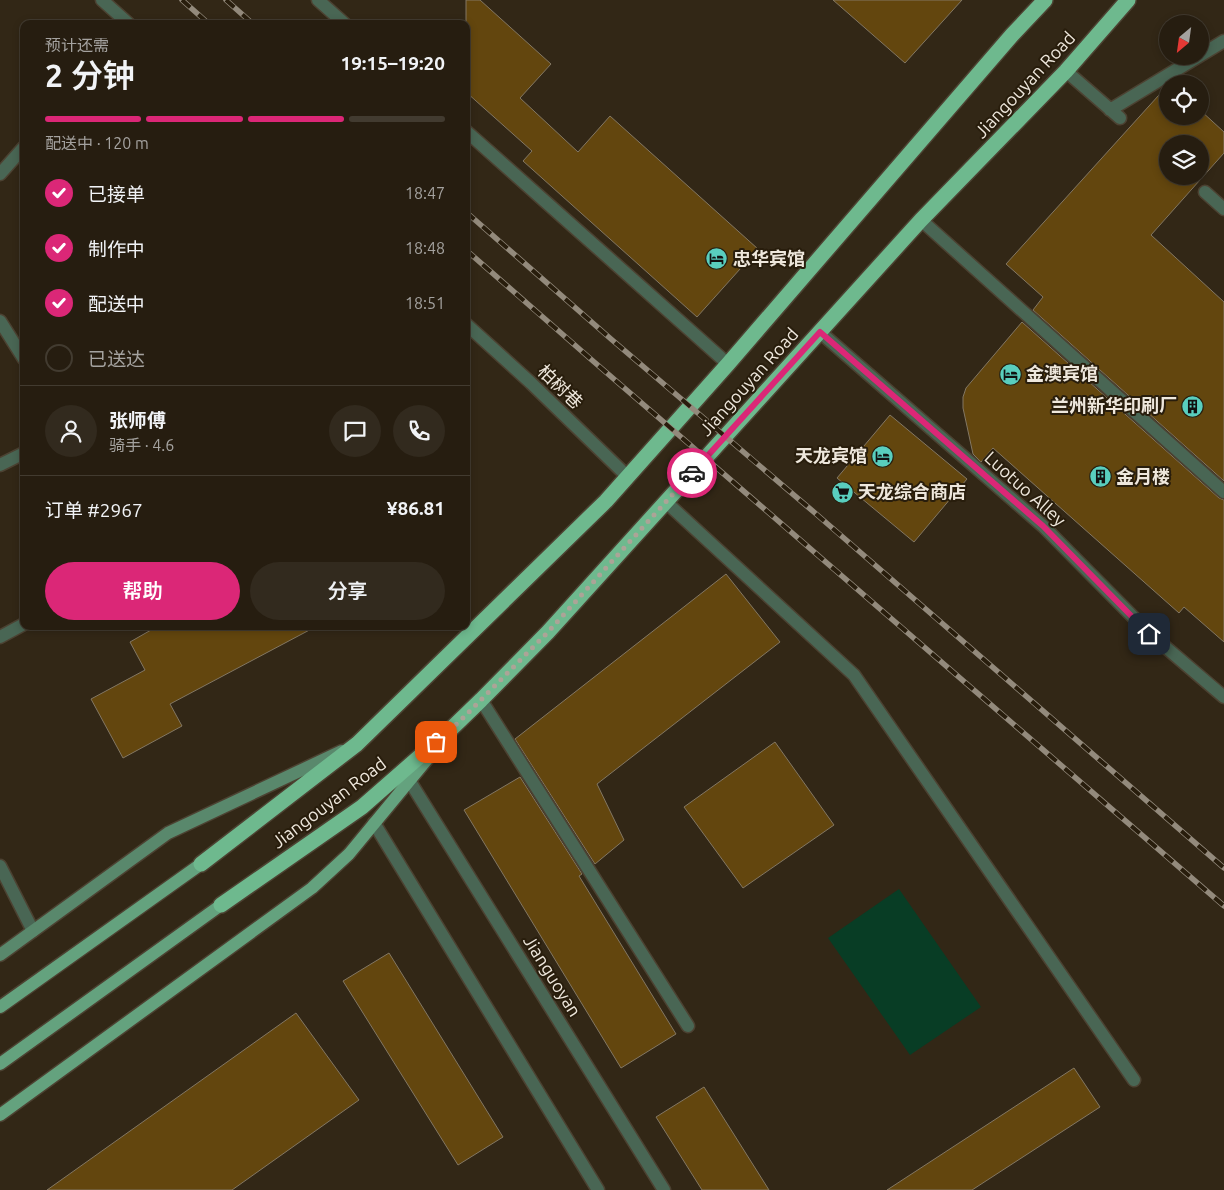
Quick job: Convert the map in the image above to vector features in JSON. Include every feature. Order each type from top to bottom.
[{"type":"highway","name":"Jiangouyan Road","points":[[202,864],[357,744],[606,502],[728,364],[1012,35],[1045,0]]},
{"type":"highway","name":"Jiangouyan Road","points":[[221,905],[362,807],[451,729],[481,700],[548,632],[922,220],[1066,71],[1128,0]]},
{"type":"main road","points":[[0,1115],[312,888],[349,854],[451,729]]},
{"type":"main road","points":[[0,1006],[202,864]]},
{"type":"main road","points":[[0,1064],[221,905]]},
{"type":"street","points":[[102,0],[124,20]]},
{"type":"street","points":[[318,0],[340,20]]},
{"type":"street","points":[[1066,71],[1115,114],[1224,41]]},
{"type":"street","points":[[470,135],[728,364]]},
{"type":"street","points":[[0,174],[20,152]]},
{"type":"street","points":[[1205,192],[1224,209]]},
{"type":"street","points":[[922,220],[1224,492]]},
{"type":"street","points":[[0,321],[20,353]]},
{"type":"street","name":"柏树巷","points":[[470,328],[531,383],[628,477]]},
{"type":"street","name":"Luotuo Alley","points":[[820,332],[1043,526],[1149,634],[1224,698]]},
{"type":"street","points":[[0,465],[20,456]]},
{"type":"street","points":[[666,502],[854,675],[1134,1080]]},
{"type":"street","points":[[0,636],[20,626]]},
{"type":"street","points":[[481,700],[688,1026]]},
{"type":"street","points":[[0,955],[168,833],[357,744]]},
{"type":"street","name":"Jianguoyan","points":[[409,780],[664,1190]]},
{"type":"street","points":[[374,824],[598,1190]]},
{"type":"street","points":[[0,866],[33,931]]},
{"type":"green space","points":[[899,889],[981,1007],[910,1055],[828,938]]},
{"type":"building","points":[[466,0],[480,0],[551,64],[520,98],[578,152],[610,116],[758,249],[697,317],[523,161],[532,151],[470,96],[470,20],[466,20]]},
{"type":"building","points":[[833,0],[962,0],[905,63]]},
{"type":"building","points":[[1159,95],[1159,125],[1209,125],[1209,118],[1224,132],[1224,153],[1209,170],[1209,135],[1159,135],[1159,185],[1196,185],[1151,235],[1224,302],[1224,481],[1033,310],[1043,297],[1006,264]]},
{"type":"building","name":"金月楼","points":[[1022,322],[1219,498],[1224,500],[1224,642],[1184,607],[1179,613],[993,448],[981,462],[973,454],[963,408],[963,397],[966,388]]},
{"type":"building","points":[[890,415],[967,479],[914,542],[837,478]]},
{"type":"building","points":[[726,574],[780,642],[597,784],[624,840],[595,864],[515,739]]},
{"type":"building","points":[[151,630],[309,630],[170,704],[182,726],[123,758],[91,699],[145,670],[130,642]]},
{"type":"building","points":[[775,742],[834,825],[743,888],[684,807]]},
{"type":"building","points":[[520,777],[582,874],[579,876],[676,1034],[621,1068],[464,810]]},
{"type":"building","points":[[389,953],[503,1137],[458,1165],[343,981]]},
{"type":"building","points":[[296,1013],[359,1100],[232,1190],[47,1190]]},
{"type":"building","points":[[1074,1068],[1100,1107],[972,1190],[887,1190]]},
{"type":"building","points":[[704,1087],[769,1190],[702,1190],[656,1117]]},
{"type":"railway","points":[[182,0],[204,20]]},
{"type":"railway","points":[[226,0],[248,20]]},
{"type":"railway","points":[[470,216],[1224,868]]},
{"type":"railway","points":[[470,253],[1224,906]]},
{"type":"way so far","points":[[436,742],[461,720],[548,632],[692,473]]},
{"type":"place","name":"忠华宾馆","points":[[717,259]]},
{"type":"place","name":"金澳宾馆","points":[[1010,374]]},
{"type":"place","name":"兰州新华印刷厂","points":[[1193,406]]},
{"type":"place","name":"天龙宾馆","points":[[883,456]]},
{"type":"place","name":"金月楼","points":[[1100,477]]},
{"type":"place","name":"天龙综合商店","points":[[842,492]]},
{"type":"route","points":[[692,473],[820,332],[1043,526],[1149,634]]}]
